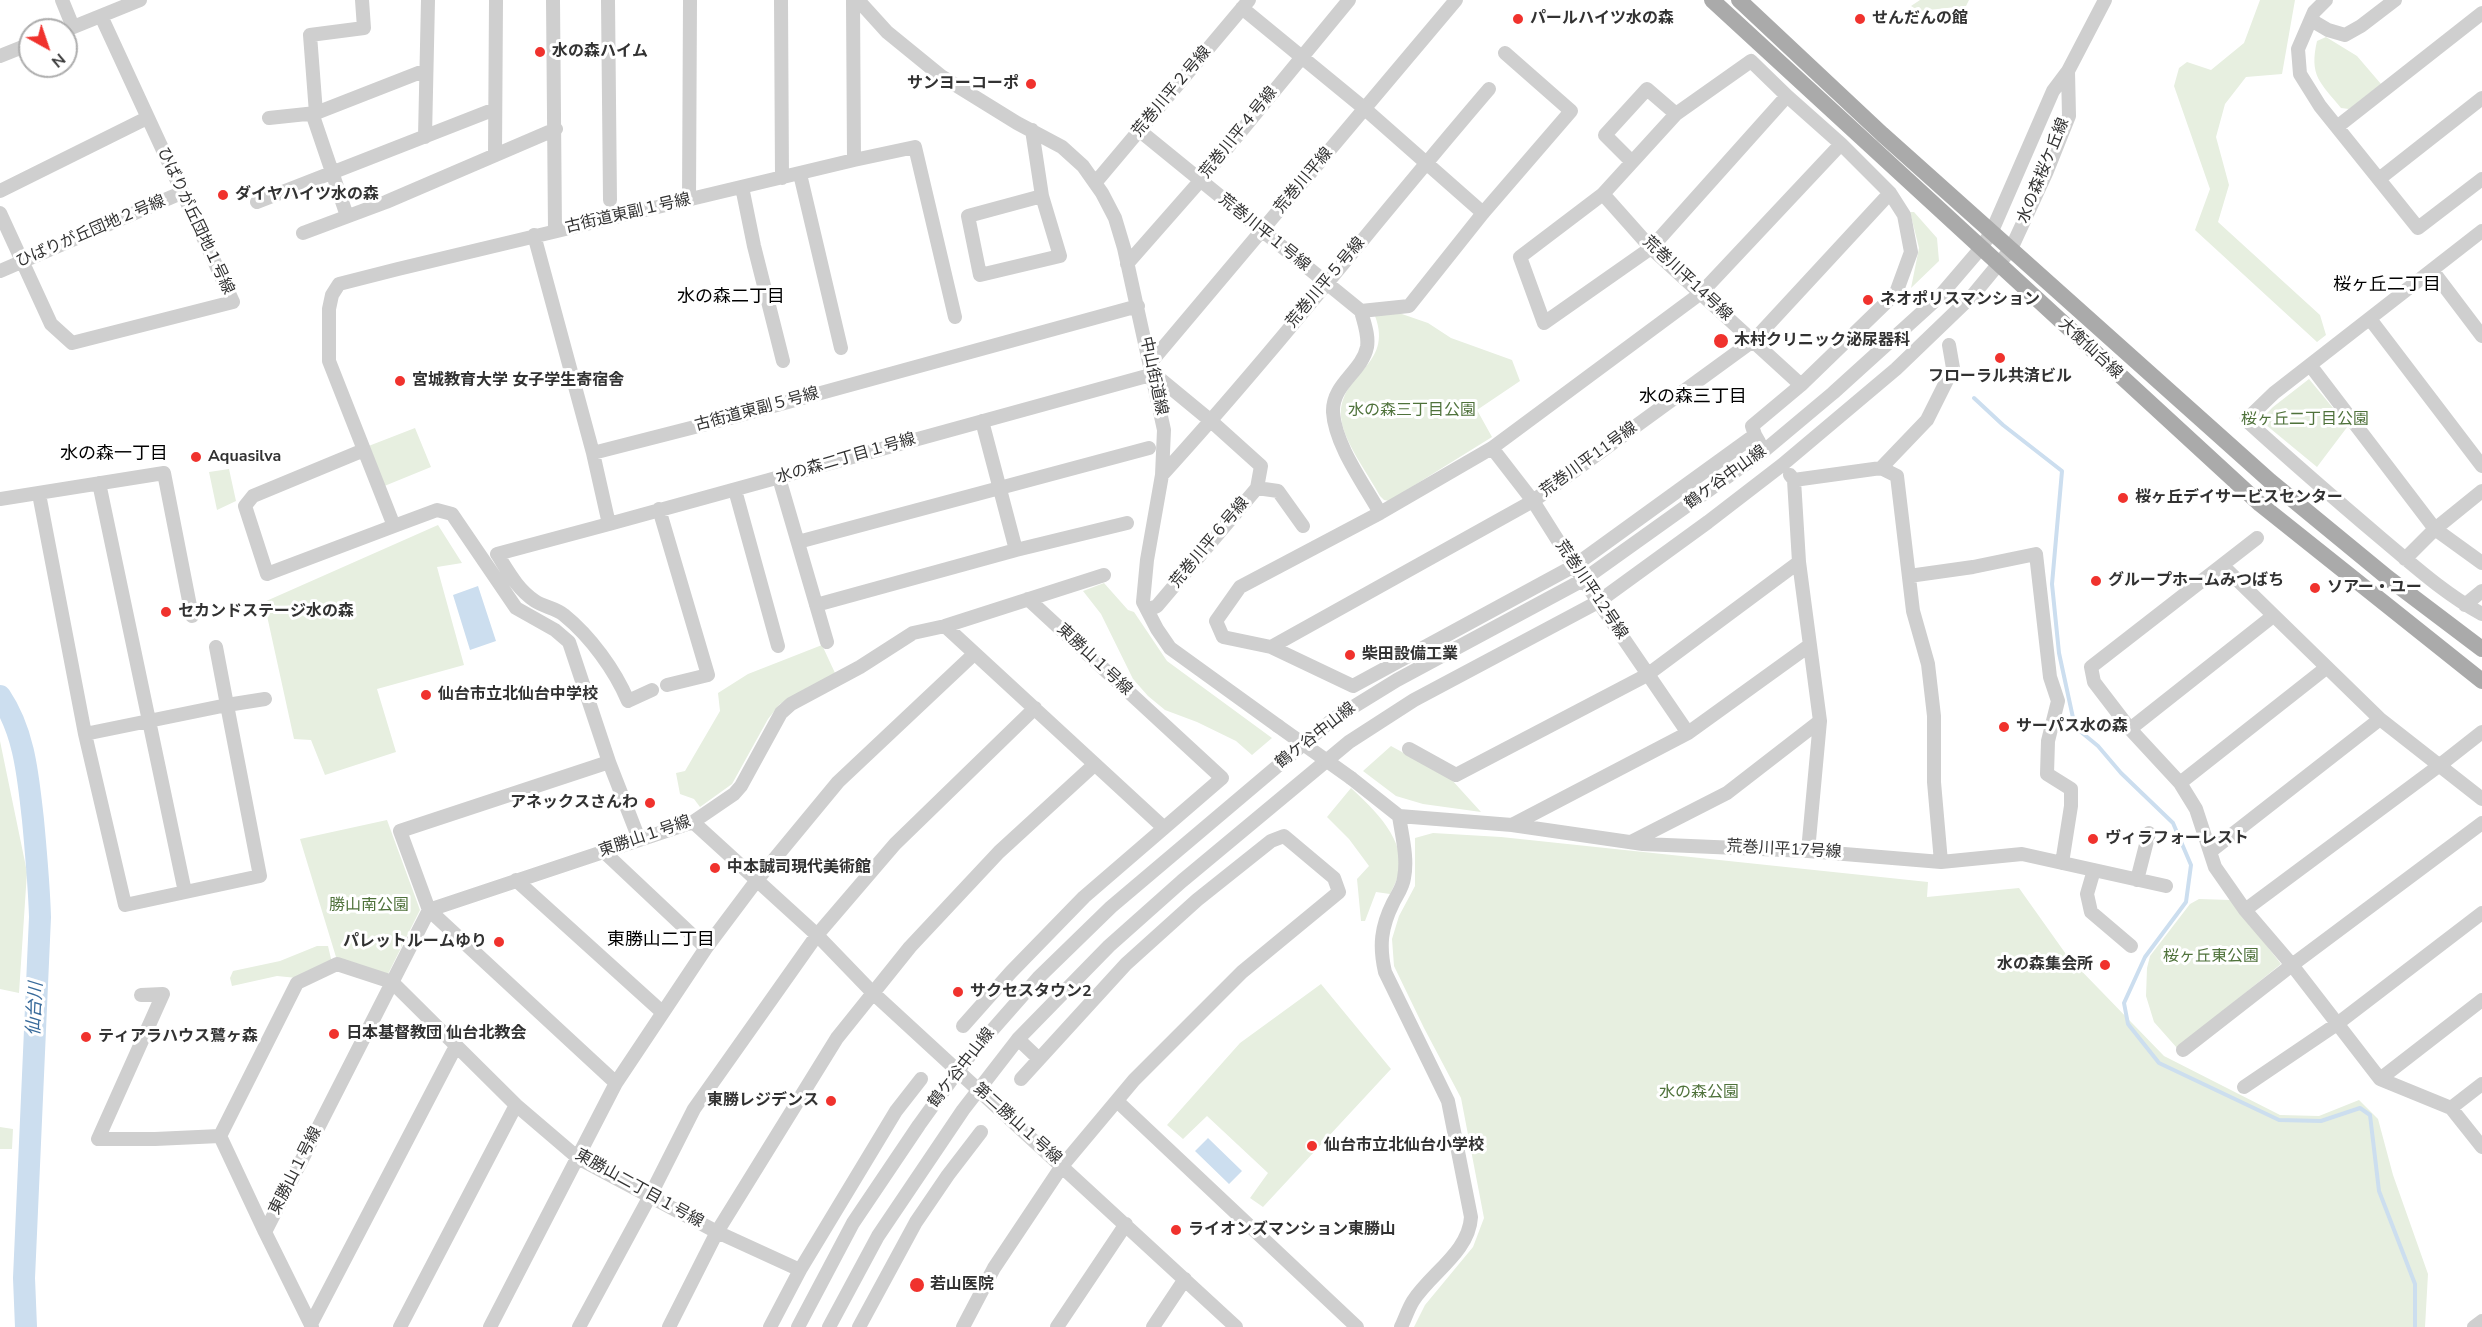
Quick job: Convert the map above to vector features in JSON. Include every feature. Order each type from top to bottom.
[{"type":"main road","name":"大衡仙台線","points":[[1712,0],[2260,504],[2482,681]]},
{"type":"main road","name":"大衡仙台線","points":[[1739,0],[2011,249],[2270,481],[2388,578],[2481,646]]},
{"type":"street","points":[[62,0],[67,18]]},
{"type":"street","points":[[78,25],[140,0]]},
{"type":"street","points":[[346,216],[314,113],[310,35],[364,28],[362,0]]},
{"type":"street","points":[[425,137],[428,0]]},
{"type":"street","points":[[495,155],[496,0]]},
{"type":"street","points":[[553,0],[556,129],[555,230]]},
{"type":"street","points":[[608,0],[610,200]]},
{"type":"street","points":[[688,200],[690,0]]},
{"type":"street","points":[[781,0],[782,178]]},
{"type":"street","points":[[854,0],[854,160]]},
{"type":"street","name":"中山街道線","points":[[858,0],[903,47],[941,76],[1062,147],[1083,166],[1115,218],[1138,306],[1164,430],[1162,475],[1143,593],[1143,602],[1157,629],[1170,648],[1351,777],[1399,816]]},
{"type":"street","name":"荒巻川平４号線","points":[[1127,264],[1200,181],[1349,0]]},
{"type":"street","name":"水の森桜ケ丘線","points":[[1981,248],[1992,231],[2053,91],[2068,71],[2105,0]]},
{"type":"street","points":[[2326,0],[2314,12],[2298,49],[2300,74],[2320,106],[2418,228],[2482,179]]},
{"type":"street","points":[[2311,20],[2328,30],[2345,35],[2361,26],[2395,0]]},
{"type":"street","name":"荒巻川平線","points":[[1152,368],[1262,231],[1365,109],[1449,2]]},
{"type":"street","points":[[1246,4],[1300,57],[1365,109],[1483,213]]},
{"type":"street","name":"荒巻川平２号線","points":[[1095,183],[1246,4]]},
{"type":"street","points":[[2337,127],[2482,13]]},
{"type":"street","name":"ひばりが丘団地１号線","points":[[0,213],[51,324],[72,343],[233,302],[100,16]]},
{"type":"street","points":[[0,56],[18,49]]},
{"type":"street","points":[[1380,513],[1339,438],[1334,415],[1337,392],[1366,348],[1367,335],[1361,311],[1409,306],[1483,213],[1571,111],[1505,53]]},
{"type":"street","points":[[1765,450],[1752,426],[1801,385],[1896,293],[1911,252],[1904,215],[1890,193],[1751,61],[1676,114],[1603,194],[1520,257],[1544,323],[1651,248],[1787,96]]},
{"type":"street","points":[[269,118],[314,113],[426,70]]},
{"type":"street","name":"水の森桜ケ丘線","points":[[829,1327],[858,1271],[895,1209],[978,1089],[1018,1040],[1108,946],[1348,742],[1414,700],[1598,602],[1633,578],[1782,465],[1896,369],[1973,295],[2011,249],[2047,171],[2069,116],[2068,71]]},
{"type":"street","name":"荒巻川平５号線","points":[[1162,475],[1211,421],[1489,89]]},
{"type":"street","points":[[1632,162],[1605,135],[1647,89],[1676,114]]},
{"type":"street","points":[[2379,179],[2482,98]]},
{"type":"street","points":[[257,202],[495,109]]},
{"type":"street","points":[[0,191],[147,118]]},
{"type":"street","points":[[303,233],[556,129]]},
{"type":"street","points":[[1032,130],[1042,196],[1060,256],[980,275],[968,216],[1042,196]]},
{"type":"street","name":"荒巻川平１号線","points":[[1140,131],[1361,311]]},
{"type":"street","points":[[1755,435],[1574,566],[1353,686],[1271,646],[1222,637],[1216,621],[1240,587],[1380,513],[1492,448],[1701,292],[1841,144]]},
{"type":"street","name":"古街道東副１号線","points":[[364,450],[329,361],[328,309],[332,295],[339,284],[534,235],[854,160],[915,147],[955,317]]},
{"type":"street","points":[[800,174],[841,348]]},
{"type":"street","points":[[742,187],[783,362]]},
{"type":"street","name":"ひばりが丘団地２号線","points":[[0,271],[181,193]]},
{"type":"street","name":"荒巻川平11号線","points":[[1271,646],[1533,501],[1754,340],[1890,193]]},
{"type":"street","name":"荒巻川平14号線","points":[[1603,194],[1651,248],[1801,385]]},
{"type":"street","points":[[2482,231],[2274,393],[2246,420],[2314,482],[2405,559],[2465,605],[2482,614]]},
{"type":"street","points":[[534,235],[593,453],[609,524]]},
{"type":"street","name":"鶴ケ谷中山線","points":[[798,1327],[832,1259],[862,1209],[919,1125],[997,1023],[1071,946],[1150,875],[1332,720],[1397,680],[1583,580],[1765,450],[1902,332],[1939,297],[1981,248]]},
{"type":"street","points":[[2432,270],[2482,336]]},
{"type":"street","name":"古街道東副５号線","points":[[593,453],[1138,306]]},
{"type":"street","points":[[2370,319],[2482,466]]},
{"type":"street","points":[[1881,468],[1926,420],[1953,368],[1949,345]]},
{"type":"street","points":[[2310,365],[2435,529],[2482,563]]},
{"type":"street","name":"水の森二丁目１号線","points":[[652,690],[628,701],[620,683],[587,639],[566,616],[534,601],[526,594],[512,580],[497,554],[982,421],[1152,368]]},
{"type":"street","name":"荒巻川平６号線","points":[[1148,610],[1156,606],[1257,488],[1261,466],[1152,368]]},
{"type":"street","points":[[982,421],[1016,550]]},
{"type":"street","points":[[798,542],[1149,448]]},
{"type":"street","name":"荒巻川平12号線","points":[[1492,448],[1533,501],[1583,580],[1688,733]]},
{"type":"street","points":[[394,526],[364,450],[253,496],[245,506],[267,574],[437,510],[452,513],[516,608],[555,630],[569,642],[575,654],[609,762],[639,839]]},
{"type":"street","points":[[1782,465],[1794,480],[1799,562],[1820,721],[1808,851]]},
{"type":"street","points":[[1794,480],[1881,468],[1897,476],[1913,611],[1928,664],[1934,717],[1934,782],[1941,862]]},
{"type":"street","points":[[0,499],[164,473],[192,616]]},
{"type":"street","points":[[779,478],[827,642]]},
{"type":"street","points":[[99,483],[185,892]]},
{"type":"street","points":[[1257,488],[1278,491],[1303,526]]},
{"type":"street","points":[[735,490],[778,646]]},
{"type":"street","points":[[2405,559],[2435,529],[2482,491]]},
{"type":"street","points":[[39,494],[85,735],[125,904],[260,876],[216,647]]},
{"type":"street","points":[[659,509],[708,675],[667,685]]},
{"type":"street","points":[[816,605],[1016,550],[1127,523]]},
{"type":"street","points":[[2257,538],[2091,667],[2094,682],[2130,729],[2180,783],[2196,809],[2215,867],[2245,910],[2292,965],[2380,1080],[2451,1108],[2482,1147]]},
{"type":"street","points":[[1909,576],[1973,567],[2036,554],[2050,677],[2058,701],[2048,741],[2047,774],[2072,789],[2062,863]]},
{"type":"street","points":[[1409,749],[1456,775],[1647,675],[1799,562]]},
{"type":"street","points":[[2223,566],[2380,719],[2482,799]]},
{"type":"street","points":[[1028,599],[1104,575]]},
{"type":"street","points":[[2465,605],[2482,591]]},
{"type":"street","name":"東勝山１号線","points":[[311,1325],[265,1232],[429,910],[693,822],[734,794],[741,786],[781,713],[791,704],[860,667],[913,633],[945,626],[1028,599],[1222,778],[1163,827]]},
{"type":"street","points":[[2130,729],[2273,616]]},
{"type":"street","points":[[945,626],[1163,827],[1084,897],[963,1026]]},
{"type":"street","points":[[1512,825],[1688,733],[1810,645]]},
{"type":"street","points":[[490,1327],[616,1083],[705,948],[757,880],[838,782],[974,654]]},
{"type":"street","points":[[2180,783],[2326,668]]},
{"type":"street","points":[[85,735],[265,699]]},
{"type":"street","points":[[579,1327],[694,1109],[817,935],[895,844],[1035,708]]},
{"type":"street","points":[[2211,851],[2380,719]]},
{"type":"street","points":[[1631,842],[1727,793],[1820,721]]},
{"type":"street","points":[[2245,910],[2482,732]]},
{"type":"street","points":[[609,762],[400,831],[429,910],[616,1083]]},
{"type":"street","points":[[669,1327],[717,1232],[837,1038],[910,947],[999,852],[1094,765]]},
{"type":"street","points":[[1399,816],[1406,867],[1400,892],[1386,917],[1381,934],[1382,958],[1385,972],[1448,1101],[1471,1216],[1471,1230],[1414,1300],[1401,1327]]},
{"type":"street","name":"荒巻川平17号線","points":[[1399,816],[1512,825],[1631,842],[1808,851],[1941,862],[2022,854],[2166,886]]},
{"type":"street","name":"第二勝山１号線","points":[[693,822],[817,935],[873,993],[1236,1327]]},
{"type":"street","points":[[2183,1050],[2482,823]]},
{"type":"street","points":[[2137,879],[2150,833]]},
{"type":"street","points":[[963,1327],[994,1268],[1062,1166],[1134,1080],[1242,972],[1339,892],[1334,878],[1284,836],[1271,841],[1197,900],[1126,964],[1021,1079]]},
{"type":"street","points":[[603,851],[705,948]]},
{"type":"street","points":[[1132,855],[1150,875]]},
{"type":"street","points":[[2094,870],[2087,894],[2091,912],[2131,946]]},
{"type":"street","points":[[516,880],[662,1012]]},
{"type":"street","points":[[1182,881],[1197,900]]},
{"type":"street","points":[[2244,1087],[2337,1024],[2482,913]]},
{"type":"street","points":[[1108,946],[1126,964]]},
{"type":"street","points":[[220,1136],[297,983],[337,964],[392,982]]},
{"type":"street","name":"東勝山二丁目１号線","points":[[392,982],[516,1106],[578,1158],[717,1232],[800,1270]]},
{"type":"street","points":[[141,995],[163,994],[98,1138],[155,1139],[220,1136]]},
{"type":"street","points":[[2380,1080],[2482,1000]]},
{"type":"street","points":[[980,1007],[997,1023]]},
{"type":"street","points":[[1018,1040],[1039,1059]]},
{"type":"street","points":[[311,1325],[456,1046]]},
{"type":"street","points":[[770,1327],[800,1270],[844,1197],[897,1110],[921,1079]]},
{"type":"street","points":[[2451,1108],[2482,1084]]},
{"type":"street","points":[[1117,1101],[1357,1327]]},
{"type":"street","points":[[400,1327],[516,1106]]},
{"type":"street","points":[[897,1110],[919,1125]]},
{"type":"street","points":[[859,1327],[916,1222],[981,1132]]},
{"type":"street","points":[[220,1136],[265,1232]]},
{"type":"street","points":[[927,1160],[948,1175]]},
{"type":"street","points":[[844,1197],[862,1209]]},
{"type":"street","points":[[895,1209],[916,1222]]},
{"type":"street","points":[[1057,1327],[1126,1224]]},
{"type":"street","points":[[1153,1327],[1185,1279]]},
{"type":"street","points":[[2474,1327],[2482,1321]]},
{"type":"green space","points":[[1920,0],[1969,0],[1966,6],[1919,11],[1911,6]]},
{"type":"green space","points":[[2260,0],[2295,0],[2282,74],[2246,77],[2225,104],[2216,137],[2229,185],[2218,222],[2320,315],[2326,335],[2317,342],[2195,230],[2210,189],[2174,86],[2179,68],[2187,62],[2211,70],[2244,43]]},
{"type":"green space","points":[[2326,37],[2357,56],[2381,84],[2349,109],[2341,108],[2318,78],[2314,63],[2317,41]]},
{"type":"green space","points":[[1910,212],[1914,212],[1937,238],[1939,261],[1911,288],[1919,248]]},
{"type":"green space","name":"水の森三丁目公園","points":[[1399,313],[1428,323],[1451,338],[1512,360],[1520,381],[1477,410],[1492,437],[1389,501],[1380,496],[1357,457],[1346,436],[1341,416],[1343,401],[1348,389],[1372,358],[1377,347],[1379,333],[1375,316]]},
{"type":"green space","name":"桜ヶ丘二丁目公園","points":[[2309,379],[2348,426],[2317,467],[2260,420]]},
{"type":"green space","points":[[415,428],[431,467],[382,487],[366,447]]},
{"type":"green space","points":[[229,469],[236,501],[217,510],[209,472]]},
{"type":"green space","points":[[438,525],[462,563],[437,567],[464,665],[377,689],[396,752],[325,775],[311,740],[294,739],[264,602]]},
{"type":"green space","points":[[1104,583],[1128,610],[1134,612],[1167,661],[1272,738],[1252,755],[1236,741],[1197,722],[1165,710],[1148,696],[1133,679],[1101,614],[1083,591]]},
{"type":"green space","points":[[822,645],[835,673],[780,704],[768,719],[732,784],[700,807],[694,799],[680,794],[676,773],[685,771],[720,711],[718,693],[748,674]]},
{"type":"green space","points":[[0,741],[27,872],[19,993],[0,989]]},
{"type":"green space","points":[[1391,746],[1451,779],[1481,812],[1423,804],[1396,796],[1363,771]]},
{"type":"green space","points":[[1351,788],[1387,827],[1394,838],[1400,863],[1398,876],[1390,894],[1376,892],[1365,921],[1361,921],[1357,879],[1369,866],[1349,839],[1327,817]]},
{"type":"green space","name":"勝山南公園","points":[[387,820],[420,910],[388,974],[336,957],[300,839]]},
{"type":"green space","name":"水の森公園","points":[[1433,833],[1501,837],[1928,882],[1927,897],[2019,888],[2068,957],[2164,1056],[2280,1115],[2319,1116],[2359,1100],[2378,1119],[2393,1175],[2428,1274],[2425,1327],[1414,1327],[1425,1305],[1473,1247],[1484,1218],[1461,1098],[1394,966],[1392,939],[1399,916],[1415,886],[1415,838]]},
{"type":"green space","name":"桜ヶ丘東公園","points":[[2199,899],[2231,900],[2281,964],[2177,1048],[2154,1022],[2146,996],[2147,968],[2150,956],[2190,904]]},
{"type":"green space","points":[[317,946],[328,946],[332,963],[297,978],[277,976],[232,986],[230,978],[233,971],[280,961]]},
{"type":"green space","points":[[1321,984],[1391,1069],[1263,1207],[1250,1198],[1268,1173],[1207,1116],[1183,1139],[1167,1125],[1240,1043]]},
{"type":"green space","points":[[0,1127],[13,1129],[12,1149],[0,1149]]},
{"type":"water","points":[[478,586],[496,641],[470,650],[453,595]]},
{"type":"water","points":[[1208,1138],[1242,1171],[1229,1184],[1195,1151]]},
{"type":"waterway","points":[[1974,398],[2003,425],[2062,471],[2052,584],[2059,653],[2075,727],[2098,746],[2121,773],[2173,823],[2191,865],[2186,902],[2145,957],[2124,1003],[2128,1024],[2159,1063],[2279,1120],[2321,1121],[2360,1108],[2370,1115],[2379,1191],[2415,1284],[2415,1327]]},
{"type":"waterway","name":"仙台川","points":[[0,696],[15,725],[24,756],[33,820],[40,905],[24,1278],[26,1327]]},
{"type":"place","name":"パールハイツ水の森","points":[[1518,19]]},
{"type":"place","name":"せんだんの館","points":[[1860,19]]},
{"type":"place","name":"水の森ハイム","points":[[540,52]]},
{"type":"place","name":"サンヨーコーポ","points":[[1031,84]]},
{"type":"place","name":"ダイヤハイツ水の森","points":[[223,195]]},
{"type":"place","name":"ネオポリスマンション","points":[[1868,300]]},
{"type":"place","name":"木村クリニック泌尿器科","points":[[1721,341]]},
{"type":"place","name":"フローラル共済ビル","points":[[2000,358]]},
{"type":"place","name":"宮城教育大学 女子学生寄宿舎","points":[[400,381]]},
{"type":"place","name":"Aquasilva","points":[[196,457]]},
{"type":"place","name":"桜ヶ丘デイサービスセンター","points":[[2123,498]]},
{"type":"place","name":"グループホームみつばち","points":[[2096,581]]},
{"type":"place","name":"ソアー・ユー","points":[[2315,588]]},
{"type":"place","name":"セカンドステージ水の森","points":[[166,612]]},
{"type":"place","name":"柴田設備工業","points":[[1350,655]]},
{"type":"place","name":"仙台市立北仙台中学校","points":[[426,695]]},
{"type":"place","name":"サーパス水の森","points":[[2004,727]]},
{"type":"place","name":"アネックスさんわ","points":[[650,803]]},
{"type":"place","name":"ヴィラフォーレスト","points":[[2093,839]]},
{"type":"place","name":"中本誠司現代美術館","points":[[715,868]]},
{"type":"place","name":"パレットルームゆり","points":[[499,942]]},
{"type":"place","name":"水の森集会所","points":[[2105,965]]},
{"type":"place","name":"サクセスタウン2","points":[[958,992]]},
{"type":"place","name":"日本基督教団 仙台北教会","points":[[334,1034]]},
{"type":"place","name":"ティアラハウス鷺ヶ森","points":[[86,1037]]},
{"type":"place","name":"東勝レジデンス","points":[[831,1101]]},
{"type":"place","name":"仙台市立北仙台小学校","points":[[1312,1146]]},
{"type":"place","name":"ライオンズマンション東勝山","points":[[1176,1230]]},
{"type":"place","name":"若山医院","points":[[917,1285]]},
{"type":"district","name":"桜ヶ丘二丁目","points":[[2387,286]]},
{"type":"district","name":"水の森二丁目","points":[[731,298]]},
{"type":"district","name":"水の森三丁目","points":[[1693,398]]},
{"type":"district","name":"水の森一丁目","points":[[114,455]]},
{"type":"district","name":"東勝山二丁目","points":[[661,941]]}]
